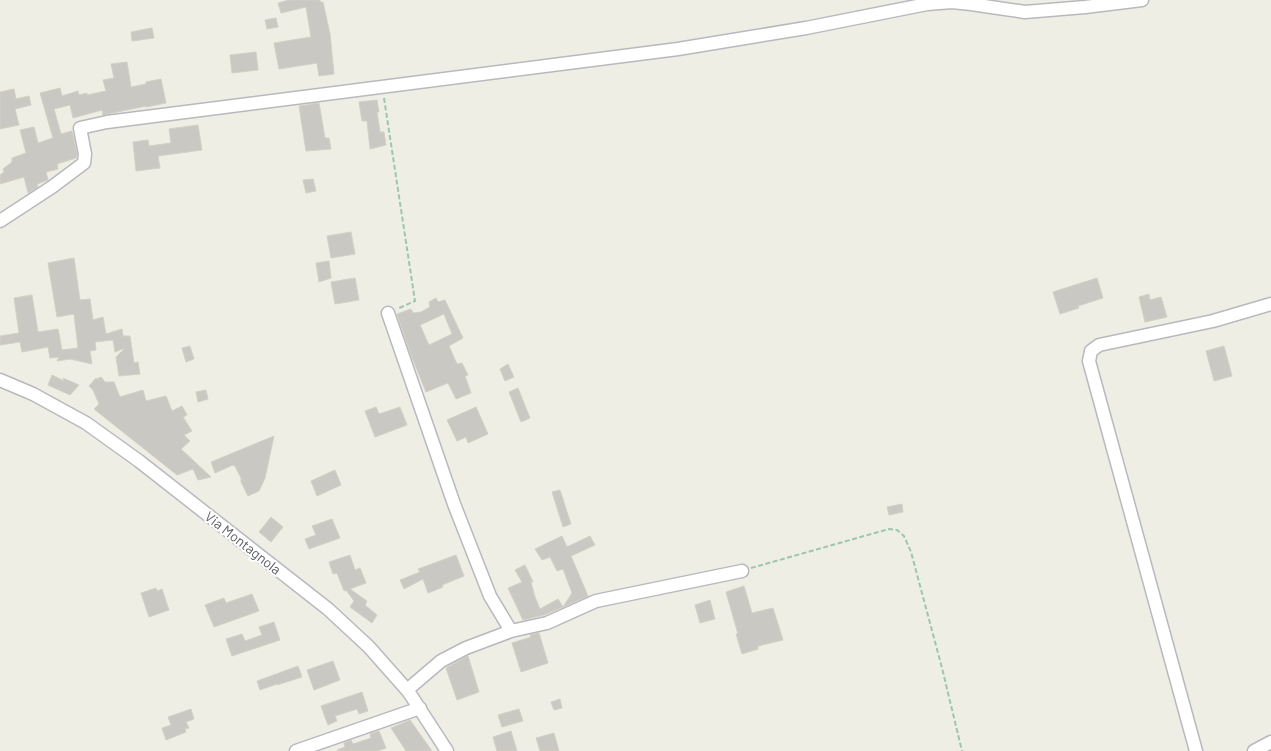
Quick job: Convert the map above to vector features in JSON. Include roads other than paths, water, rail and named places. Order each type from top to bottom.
[{"type":"street","points":[[0,221],[52,188],[84,163],[85,154],[80,128],[108,122],[678,49],[806,28],[927,4],[952,2],[1025,12],[1038,6],[1142,0]]},
{"type":"street","points":[[1196,751],[1089,361],[1090,351],[1099,345],[1213,321],[1271,304]]},
{"type":"street","points":[[388,313],[454,504],[490,596],[511,631]]},
{"type":"street","name":"Via Montagnola","points":[[0,380],[33,394],[86,423],[139,461],[328,609],[369,647],[407,690],[447,751]]},
{"type":"street","points":[[407,690],[441,661],[466,648],[511,631],[546,623],[596,601],[742,571]]},
{"type":"street","points":[[296,751],[420,708]]},
{"type":"street","points":[[1254,751],[1271,742]]}]
